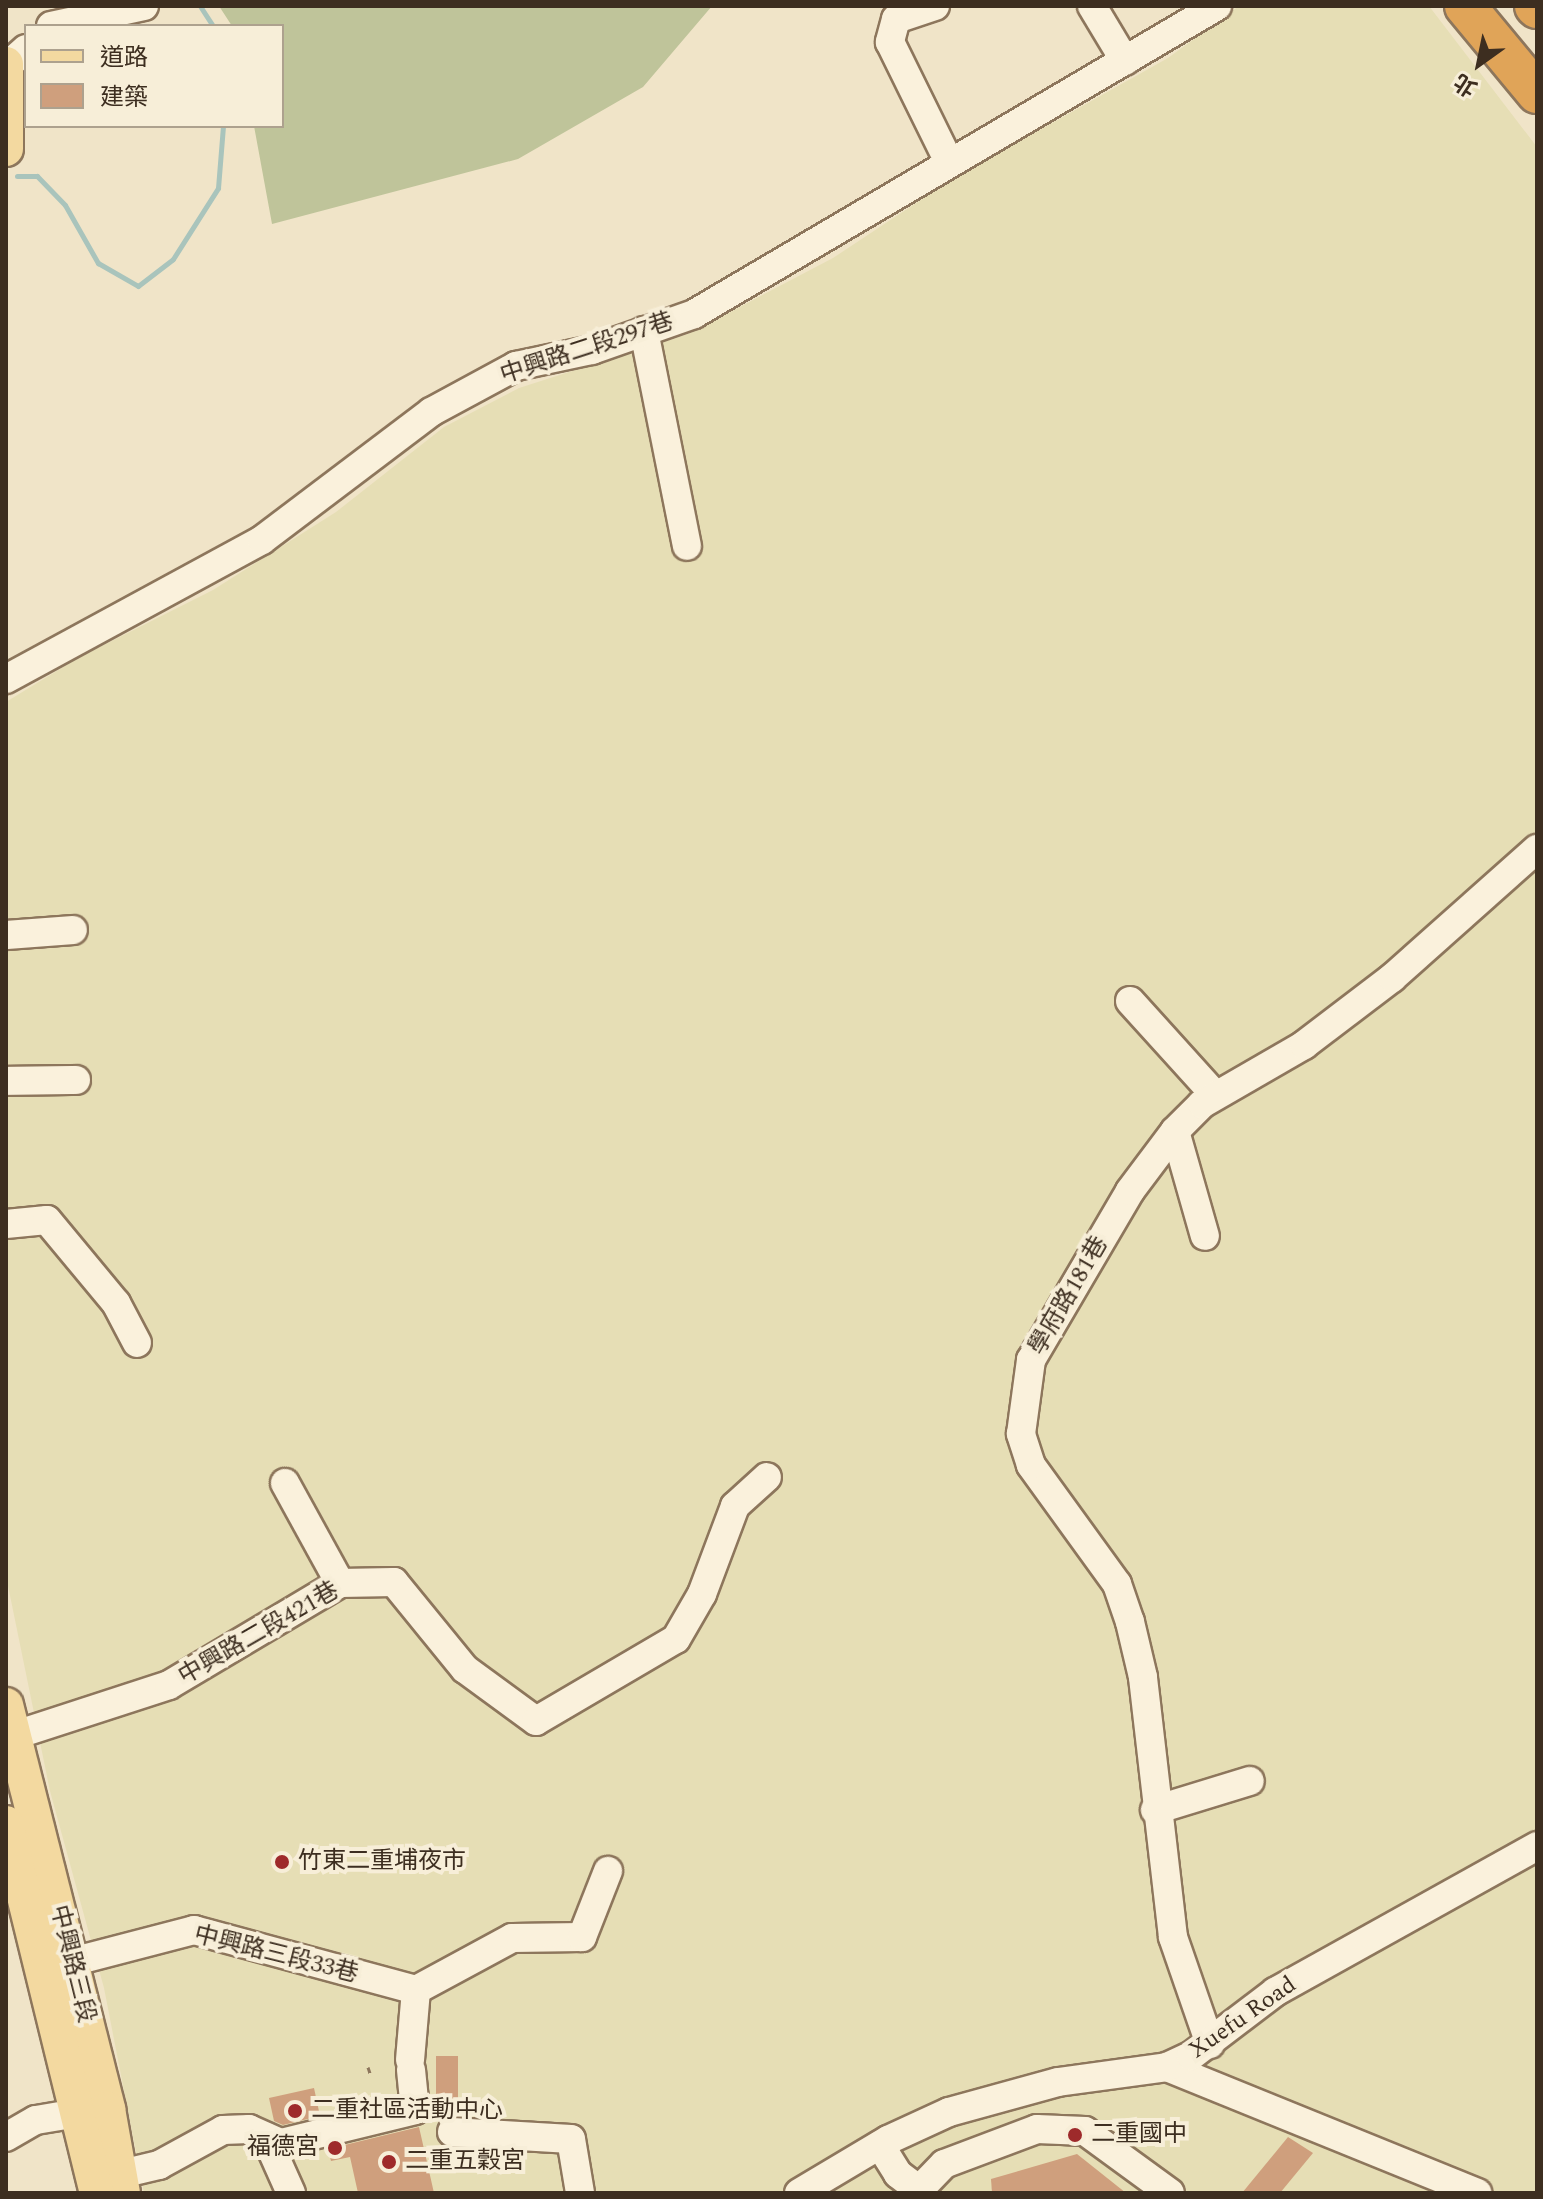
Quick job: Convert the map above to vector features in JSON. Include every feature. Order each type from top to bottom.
[{"type":"highway","points":[[1465,6],[1537,93]]},
{"type":"main road","points":[[6,66],[6,149]]},
{"type":"main road","name":"中興路三段","points":[[8,1726],[58,1966]]},
{"type":"main road","points":[[6,1823],[58,1966],[94,2110],[109,2185]]},
{"type":"street","points":[[52,24],[64,6]]},
{"type":"street","points":[[60,24],[143,6]]},
{"type":"street","points":[[935,6],[896,19],[890,42],[949,162]]},
{"type":"street","points":[[1092,6],[1125,61]]},
{"type":"street","name":"中興路二段297巷","points":[[6,679],[262,540],[431,412],[516,366],[592,350],[694,314],[1217,6]]},
{"type":"street","points":[[6,66],[24,51]]},
{"type":"street","points":[[644,331],[687,546]]},
{"type":"street","name":"學府路181巷","points":[[1210,2044],[1173,1937],[1155,1810],[1143,1677],[1117,1584],[1031,1465],[1021,1434],[1031,1360],[1046,1329],[1143,1171],[1175,1131],[1215,1095],[1304,1045],[1392,978],[1537,849]]},
{"type":"street","points":[[6,935],[73,930]]},
{"type":"street","points":[[1130,1001],[1215,1095]]},
{"type":"street","points":[[6,1081],[76,1080]]},
{"type":"street","points":[[1175,1131],[1205,1236]]},
{"type":"street","points":[[6,1224],[47,1220],[116,1303],[137,1343]]},
{"type":"street","name":"中興路二段421巷","points":[[8,1726],[169,1685],[340,1583],[394,1582],[465,1669],[536,1721],[676,1639],[702,1594],[735,1506],[767,1477]]},
{"type":"street","points":[[285,1483],[340,1583]]},
{"type":"street","points":[[1155,1810],[1250,1781]]},
{"type":"street","name":"Xuefu Road","points":[[799,2193],[880,2145],[1002,2094],[1167,2067],[1210,2044],[1275,1992],[1537,1846]]},
{"type":"street","points":[[109,2185],[196,2148],[223,2130],[249,2129],[281,2143],[309,2140],[415,2110],[410,2065],[416,1990],[512,1938],[582,1937],[608,1871]]},
{"type":"street","name":"中興路三段33巷","points":[[58,1966],[194,1930],[416,1990]]},
{"type":"street","points":[[1167,2067],[1477,2193]]},
{"type":"street","points":[[6,2137],[36,2120],[94,2110]]},
{"type":"street","points":[[880,2145],[898,2174],[917,2191],[944,2164],[1037,2129],[1085,2131],[1170,2193]]},
{"type":"street","points":[[452,2132],[571,2139],[580,2193]]},
{"type":"street","points":[[266,2137],[291,2193]]},
{"type":"path","points":[[368,2067],[371,2076]]},
{"type":"shaded area","points":[[1239,6],[1429,6],[1537,147],[1537,2193],[144,2193],[104,1988],[50,1791],[6,1576],[6,702],[78,658],[213,590],[336,512],[444,427],[519,388],[688,334],[833,258],[954,178],[1168,58]]},
{"type":"green space","points":[[219,6],[712,6],[643,87],[518,159],[272,224],[254,128],[284,128],[284,24],[231,24]]},
{"type":"building","points":[[436,2056],[458,2056],[458,2104],[436,2104]]},
{"type":"building","name":"二重社區活動中心","points":[[314,2088],[320,2116],[283,2125],[274,2121],[269,2098]]},
{"type":"building","name":"二重五穀宮","points":[[419,2127],[434,2193],[358,2193],[350,2157],[331,2161],[328,2149]]},
{"type":"building","points":[[1288,2137],[1313,2153],[1280,2193],[1242,2193]]},
{"type":"building","points":[[1077,2154],[1126,2193],[992,2193],[991,2179]]},
{"type":"waterway","points":[[200,6],[212,24]]},
{"type":"waterway","points":[[17,176],[37,176],[65,205],[98,263],[138,286],[173,259],[218,188],[223,128]]},
{"type":"place","name":"竹東二重埔夜市","points":[[282,1862]]},
{"type":"place","name":"二重社區活動中心","points":[[295,2111]]},
{"type":"place","name":"二重國中","points":[[1075,2135]]},
{"type":"place","name":"福德宮","points":[[335,2148]]},
{"type":"place","name":"二重五穀宮","points":[[389,2162]]}]
